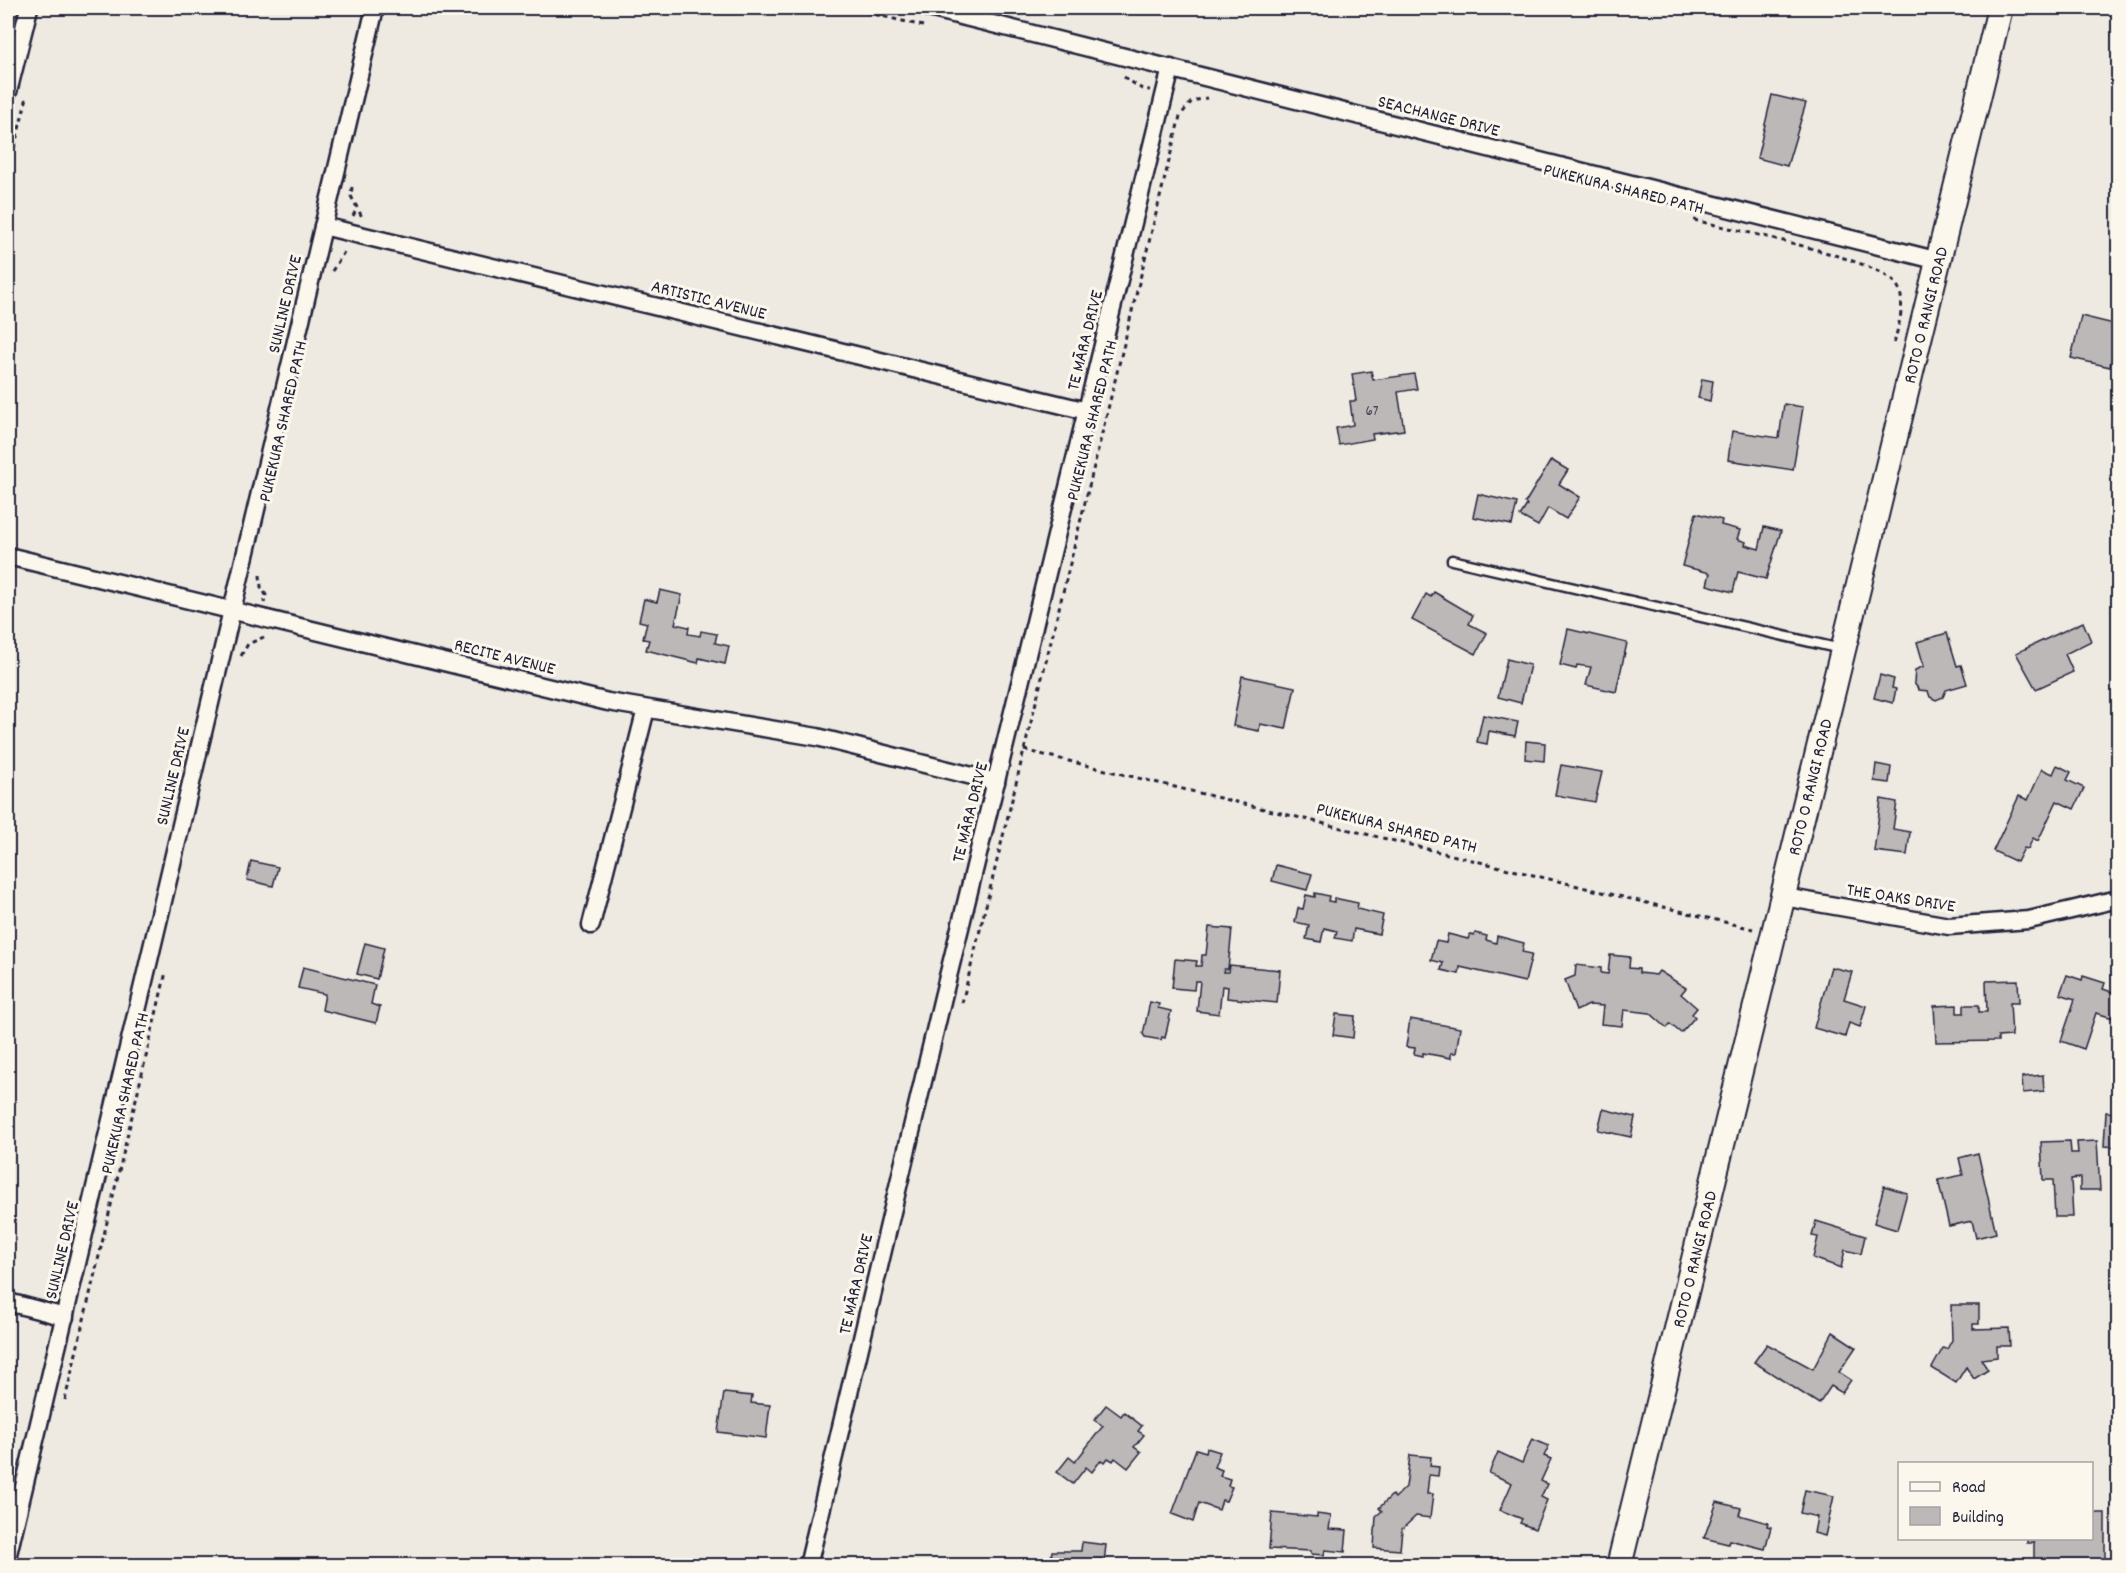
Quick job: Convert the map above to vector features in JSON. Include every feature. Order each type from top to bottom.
[{"type":"street","points":[[8,92],[29,8]]},
{"type":"street","name":"SUNLINE DRIVE","points":[[8,1554],[375,8]]},
{"type":"street","name":"SEACHANGE DRIVE","points":[[929,8],[1939,261]]},
{"type":"street","name":"ROTO O RANGI ROAD","points":[[1619,1566],[2000,8]]},
{"type":"street","name":"TE MĀRA DRIVE","points":[[808,1566],[996,782],[1171,68]]},
{"type":"street","name":"ARTISTIC AVENUE","points":[[323,226],[1087,411]]},
{"type":"street","name":"RECITE AVENUE","points":[[8,556],[646,709],[817,737],[996,782]]},
{"type":"street","points":[[591,925],[646,709]]},
{"type":"street","name":"THE OAKS DRIVE","points":[[1784,897],[1949,926],[2029,920],[2118,898]]},
{"type":"street","points":[[8,1302],[65,1317]]},
{"type":"lane","points":[[1452,560],[1844,650]]},
{"type":"path","points":[[849,8],[928,27]]},
{"type":"path","points":[[1120,76],[1142,89],[1150,90]]},
{"type":"path","points":[[1180,98],[1192,101],[1210,98]]},
{"type":"path","name":"PUKEKURA SHARED PATH","points":[[962,1003],[1180,116],[1192,101]]},
{"type":"path","points":[[354,177],[351,196],[363,217]]},
{"type":"path","name":"PUKEKURA SHARED PATH","points":[[1686,218],[1836,256],[1887,275],[1897,284],[1901,303],[1892,354]]},
{"type":"path","points":[[331,276],[337,262],[345,254],[346,245]]},
{"type":"path","points":[[260,572],[261,588],[266,595],[264,606]]},
{"type":"path","points":[[239,664],[248,644],[264,637]]},
{"type":"path","name":"PUKEKURA SHARED PATH","points":[[1024,750],[1763,932]]},
{"type":"path","name":"PUKEKURA SHARED PATH","points":[[64,1402],[168,964]]},
{"type":"path","points":[[25,1566],[27,1554]]},
{"type":"building","points":[[1772,95],[1806,103],[1787,166],[1757,158]]},
{"type":"building","points":[[2081,316],[2118,325],[2110,367],[2071,358]]},
{"type":"building","points":[[1371,371],[1373,380],[1414,374],[1417,389],[1398,392],[1404,430],[1372,434],[1373,439],[1339,445],[1336,428],[1353,425],[1350,401],[1356,401],[1352,374]]},
{"type":"building","points":[[1702,379],[1713,381],[1710,401],[1698,398]]},
{"type":"building","points":[[1784,404],[1803,407],[1793,470],[1728,460],[1732,431],[1779,438]]},
{"type":"building","points":[[1551,460],[1568,470],[1559,484],[1580,497],[1566,519],[1548,508],[1538,526],[1520,516],[1527,505],[1525,503]]},
{"type":"building","points":[[1478,494],[1517,503],[1512,525],[1473,517]]},
{"type":"building","points":[[1696,513],[1722,520],[1721,525],[1740,530],[1737,539],[1746,542],[1745,545],[1759,549],[1764,527],[1781,531],[1766,579],[1738,572],[1733,592],[1707,585],[1710,573],[1682,566]]},
{"type":"building","points":[[660,590],[682,595],[675,624],[689,627],[688,634],[700,636],[701,631],[717,634],[715,643],[729,646],[725,664],[699,658],[698,663],[646,650],[649,640],[643,639],[647,623],[639,621],[644,599],[657,602]]},
{"type":"building","points":[[1434,592],[1473,615],[1469,624],[1487,633],[1476,654],[1412,620],[1426,594],[1431,597]]},
{"type":"building","points":[[2083,622],[2091,641],[2065,654],[2073,672],[2036,689],[2016,653]]},
{"type":"building","points":[[1568,629],[1627,643],[1616,692],[1586,685],[1591,667],[1577,665],[1576,669],[1560,665]]},
{"type":"building","points":[[1947,633],[1957,666],[1961,665],[1967,684],[1946,690],[1943,697],[1936,700],[1930,697],[1928,691],[1919,690],[1914,683],[1915,670],[1924,666],[1917,642]]},
{"type":"building","points":[[1507,659],[1530,665],[1521,703],[1498,697]]},
{"type":"building","points":[[1880,675],[1894,679],[1892,688],[1896,689],[1893,703],[1874,698]]},
{"type":"building","points":[[1242,676],[1295,687],[1286,729],[1260,724],[1259,731],[1233,726]]},
{"type":"building","points":[[1483,715],[1518,722],[1515,736],[1489,731],[1487,744],[1477,742]]},
{"type":"building","points":[[1526,741],[1545,743],[1544,761],[1525,759]]},
{"type":"building","points":[[1876,764],[1891,767],[1889,783],[1874,781]]},
{"type":"building","points":[[1561,765],[1602,772],[1595,802],[1555,795]]},
{"type":"building","points":[[2057,765],[2071,772],[2067,780],[2084,788],[2074,809],[2057,801],[2038,841],[2033,838],[2028,849],[2024,848],[2017,862],[1993,851],[2019,796],[2028,800],[2042,769],[2053,774]]},
{"type":"building","points":[[1881,799],[1897,802],[1893,829],[1910,832],[1907,855],[1874,851]]},
{"type":"building","points":[[251,861],[278,867],[273,886],[247,880]]},
{"type":"building","points":[[1276,865],[1312,874],[1307,890],[1272,881]]},
{"type":"building","points":[[1315,893],[1329,896],[1328,901],[1334,902],[1334,898],[1358,903],[1357,909],[1383,915],[1379,934],[1354,929],[1352,941],[1335,938],[1337,931],[1324,928],[1321,942],[1306,939],[1309,925],[1295,922],[1298,908],[1303,909],[1306,895],[1315,897]]},
{"type":"building","points":[[1209,927],[1232,929],[1228,969],[1224,969],[1223,972],[1229,972],[1230,965],[1280,970],[1277,1003],[1227,998],[1228,987],[1222,986],[1219,1014],[1197,1011],[1200,981],[1195,981],[1194,990],[1172,988],[1175,959],[1197,961],[1196,966],[1201,966],[1202,955],[1206,955]]},
{"type":"building","points":[[1448,934],[1468,939],[1470,934],[1487,936],[1486,940],[1496,943],[1497,936],[1524,943],[1522,952],[1532,954],[1525,982],[1460,967],[1459,974],[1441,970],[1443,963],[1431,960],[1436,941],[1446,943]]},
{"type":"building","points":[[365,943],[384,948],[377,979],[357,974]]},
{"type":"building","points":[[1610,955],[1630,957],[1629,968],[1639,969],[1639,973],[1656,975],[1659,971],[1686,988],[1681,994],[1697,1008],[1692,1014],[1695,1017],[1681,1033],[1670,1024],[1667,1028],[1650,1013],[1624,1010],[1622,1026],[1601,1024],[1603,1006],[1589,1005],[1576,1011],[1565,980],[1575,976],[1576,965],[1601,968],[1601,973],[1608,974]]},
{"type":"building","points":[[303,967],[375,985],[371,1004],[380,1007],[376,1023],[322,1010],[325,994],[298,988]]},
{"type":"building","points":[[1831,967],[1852,972],[1844,999],[1866,1006],[1860,1027],[1849,1023],[1845,1037],[1814,1028]]},
{"type":"building","points":[[2067,975],[2082,980],[2083,976],[2105,983],[2103,989],[2118,994],[2113,1018],[2096,1013],[2084,1049],[2061,1041],[2075,999],[2060,994]]},
{"type":"building","points":[[2018,980],[2019,1003],[2010,1003],[2012,1036],[1998,1037],[1998,1041],[1936,1042],[1934,1006],[1957,1005],[1957,1013],[1964,1013],[1964,1005],[1979,1005],[1979,1012],[1987,1012],[1986,981]]},
{"type":"building","points":[[1150,1002],[1159,1004],[1158,1008],[1171,1011],[1165,1038],[1162,1037],[1161,1040],[1145,1037],[1143,1034]]},
{"type":"building","points":[[1336,1014],[1355,1016],[1353,1038],[1333,1035]]},
{"type":"building","points":[[1410,1019],[1460,1028],[1456,1053],[1451,1053],[1451,1058],[1423,1053],[1423,1056],[1414,1054],[1415,1048],[1406,1047]]},
{"type":"building","points":[[2043,1075],[2044,1091],[2023,1093],[2022,1077]]},
{"type":"building","points":[[1603,1109],[1635,1117],[1631,1137],[1598,1130]]},
{"type":"building","points":[[2106,1112],[2118,1113],[2118,1147],[2104,1146]]},
{"type":"building","points":[[2070,1141],[2071,1153],[2078,1153],[2077,1142],[2097,1141],[2100,1190],[2080,1190],[2080,1178],[2071,1179],[2073,1217],[2055,1217],[2053,1180],[2043,1180],[2041,1142]]},
{"type":"building","points":[[1978,1153],[1996,1233],[1976,1238],[1972,1221],[1949,1226],[1938,1180],[1963,1175],[1959,1158]]},
{"type":"building","points":[[1884,1186],[1907,1193],[1897,1230],[1874,1223]]},
{"type":"building","points":[[1816,1221],[1865,1236],[1861,1254],[1845,1250],[1841,1268],[1813,1258],[1818,1237],[1812,1236]]},
{"type":"building","points":[[1951,1305],[1979,1305],[1979,1324],[1973,1324],[1973,1329],[2009,1328],[2010,1346],[1997,1346],[1997,1357],[1981,1359],[1988,1370],[1974,1379],[1966,1367],[1956,1383],[1932,1368],[1943,1348],[1947,1349],[1952,1340]]},
{"type":"building","points":[[1833,1332],[1856,1347],[1839,1372],[1851,1380],[1842,1393],[1831,1386],[1819,1404],[1754,1362],[1767,1344],[1813,1369]]},
{"type":"building","points":[[724,1393],[752,1396],[751,1403],[770,1405],[766,1438],[718,1432]]},
{"type":"building","points":[[1106,1405],[1121,1416],[1124,1412],[1142,1426],[1138,1431],[1144,1435],[1134,1447],[1141,1452],[1128,1468],[1115,1458],[1113,1461],[1108,1458],[1105,1462],[1101,1460],[1092,1472],[1086,1467],[1073,1484],[1057,1472],[1069,1457],[1075,1462],[1103,1426],[1094,1420]]},
{"type":"building","points":[[1532,1439],[1549,1446],[1544,1456],[1551,1459],[1541,1481],[1547,1484],[1541,1497],[1547,1500],[1535,1529],[1520,1523],[1522,1519],[1500,1510],[1512,1483],[1489,1473],[1498,1452],[1522,1463]]},
{"type":"building","points":[[1207,1448],[1220,1452],[1214,1467],[1222,1470],[1220,1476],[1230,1479],[1228,1486],[1232,1487],[1226,1501],[1222,1500],[1219,1510],[1199,1503],[1193,1522],[1172,1514],[1196,1449],[1206,1452]]},
{"type":"building","points":[[1410,1455],[1431,1457],[1430,1466],[1439,1467],[1438,1476],[1429,1475],[1427,1494],[1433,1494],[1430,1518],[1416,1516],[1402,1529],[1400,1550],[1374,1548],[1376,1516],[1382,1511],[1379,1508],[1392,1495],[1395,1498],[1406,1487]]},
{"type":"building","points":[[1805,1490],[1834,1496],[1825,1536],[1814,1533],[1817,1517],[1800,1513]]},
{"type":"building","points":[[1717,1502],[1741,1508],[1739,1515],[1768,1523],[1767,1526],[1771,1527],[1765,1549],[1729,1540],[1728,1544],[1704,1538]]},
{"type":"building","points":[[1272,1513],[1331,1516],[1329,1529],[1347,1530],[1345,1552],[1325,1550],[1324,1555],[1311,1554],[1311,1551],[1269,1549]]},
{"type":"building","points":[[2093,1513],[2105,1513],[2105,1566],[2034,1566],[2034,1543],[2027,1543],[2027,1540],[2093,1540]]},
{"type":"building","points":[[1082,1542],[1106,1545],[1104,1562],[1115,1563],[1115,1566],[1050,1566],[1052,1551],[1081,1551]]}]
